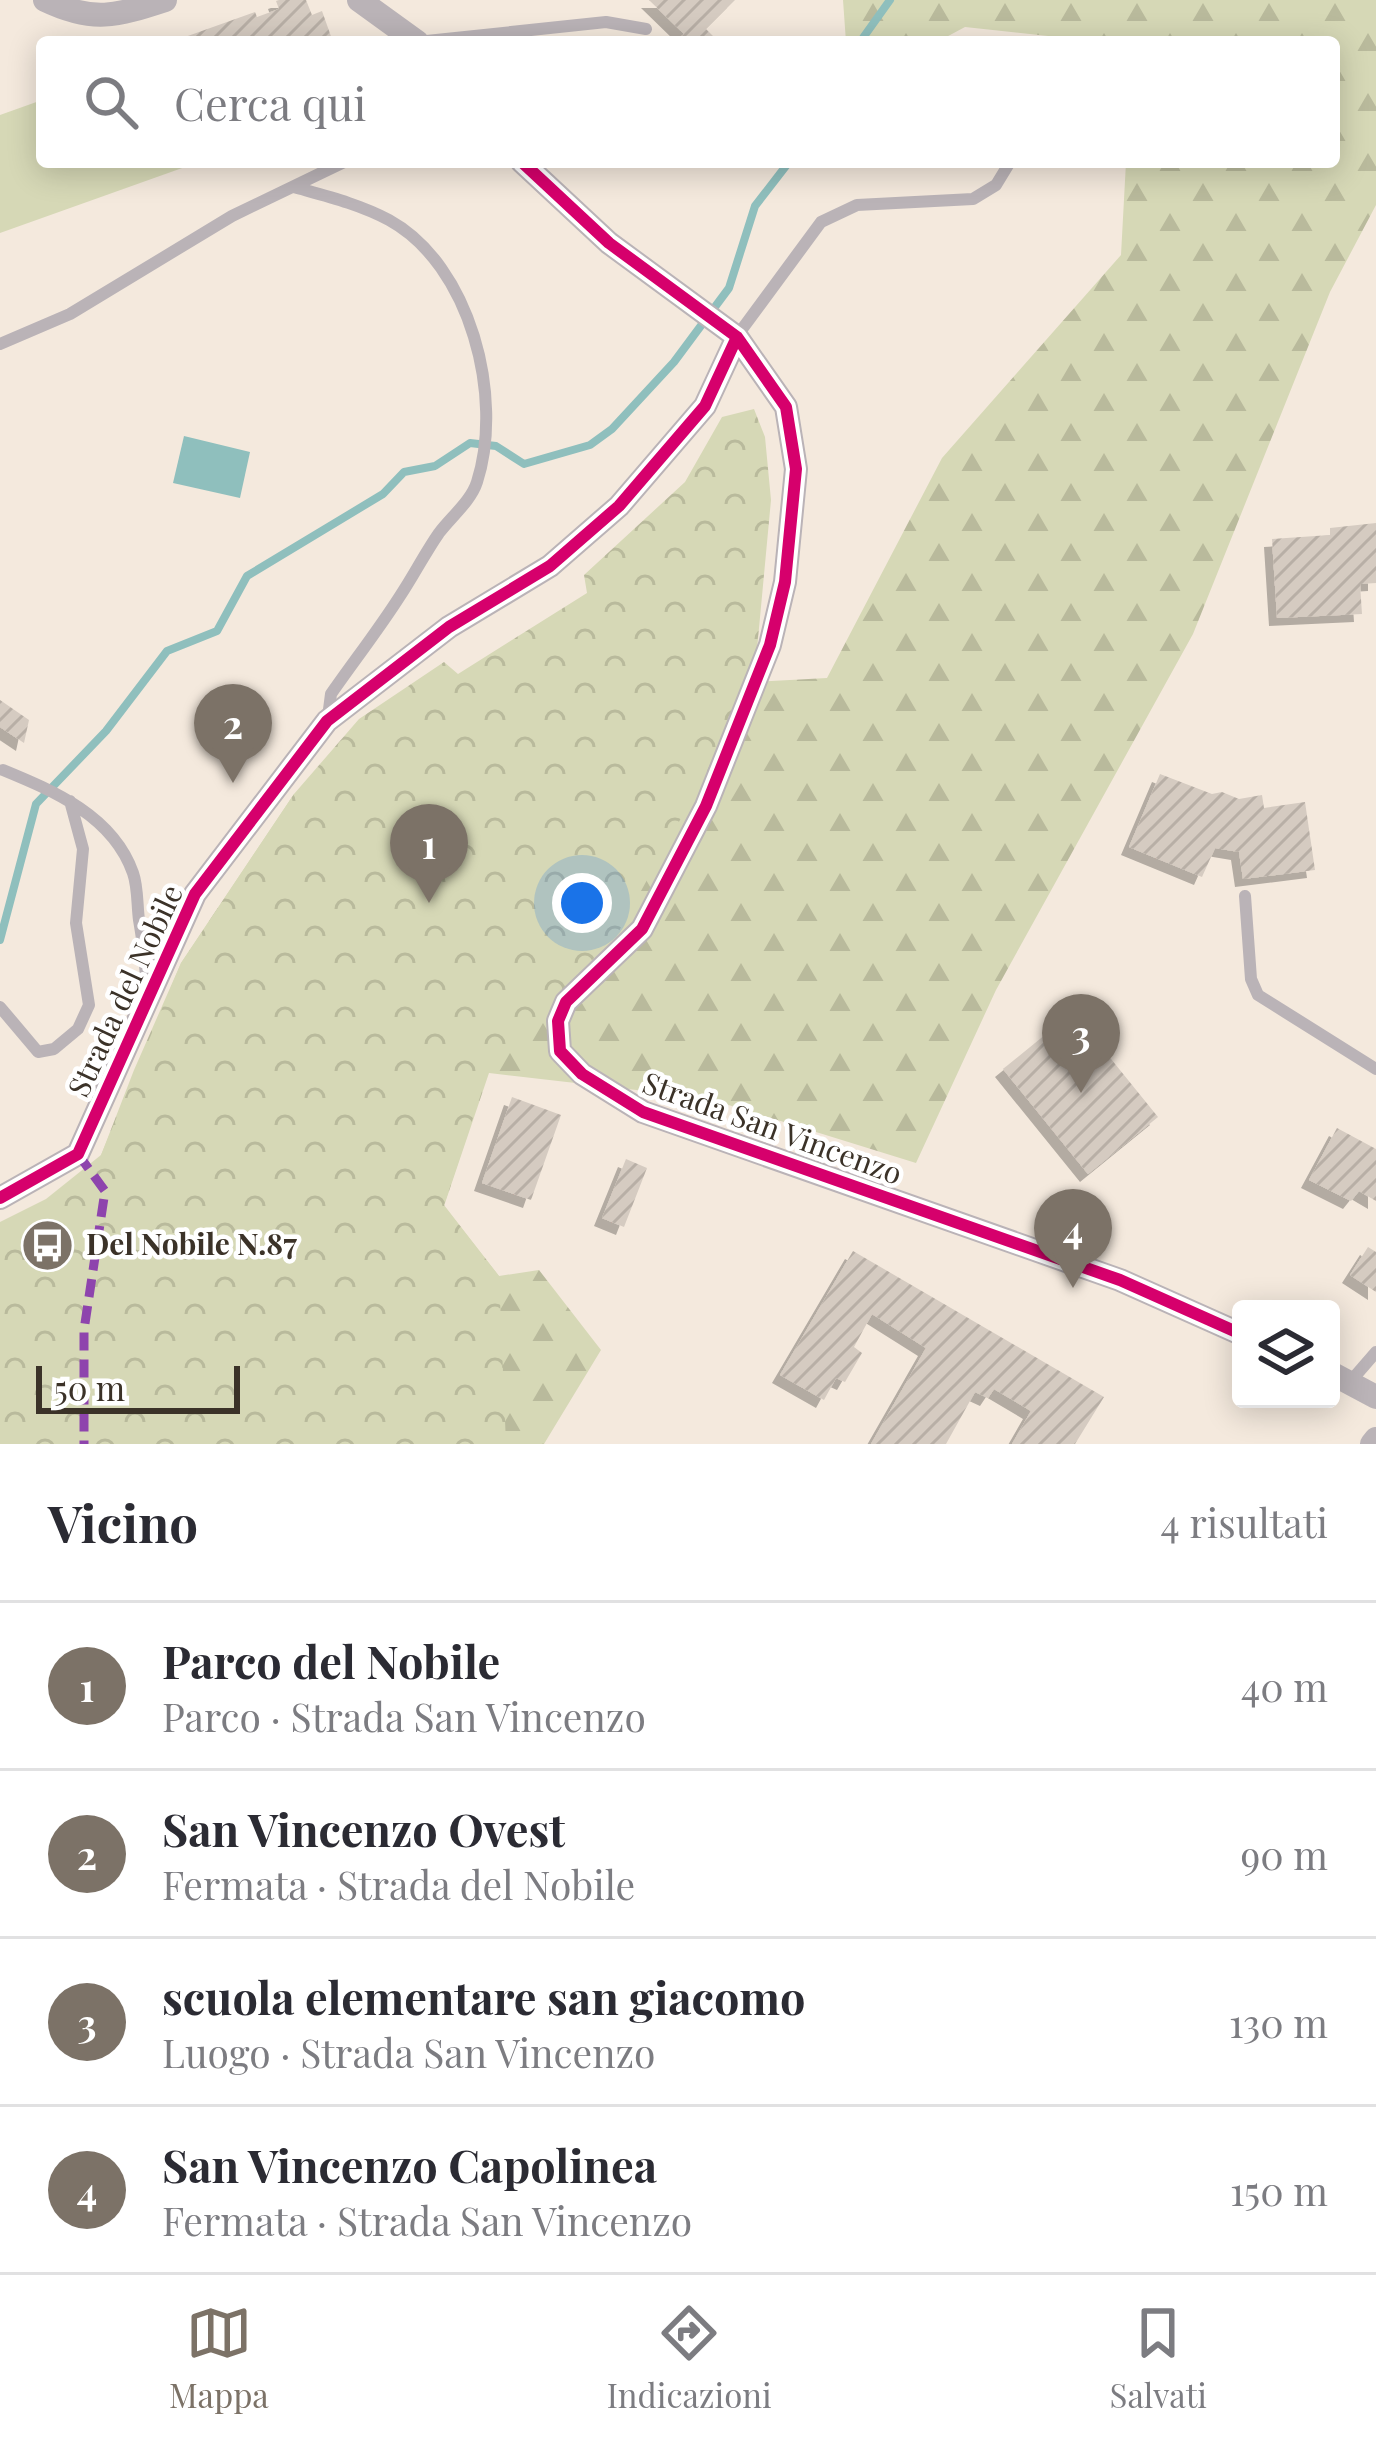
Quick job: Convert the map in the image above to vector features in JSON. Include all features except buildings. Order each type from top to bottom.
[{"type":"street","points":[[45,0],[76,15],[115,16],[165,0]]},
{"type":"street","points":[[358,0],[409,36]]},
{"type":"street","name":"Strada San Vincenzo","points":[[528,168],[609,243],[718,322],[786,407],[796,469],[785,581],[770,645],[706,806],[642,929],[566,1002],[558,1021],[560,1051],[581,1074],[643,1112],[1120,1280],[1232,1330]]},
{"type":"street","name":"Strada del Nobile","points":[[0,1198],[78,1154],[195,894],[328,721],[448,627],[550,566],[619,506],[705,406],[718,322]]},
{"type":"street","points":[[1341,1378],[1376,1397]]},
{"type":"lane","points":[[474,36],[606,22],[646,29]]},
{"type":"lane","points":[[0,344],[70,314],[232,216],[332,168]]},
{"type":"lane","points":[[718,322],[821,222],[857,205],[973,199],[996,185],[1006,168]]},
{"type":"lane","points":[[294,187],[392,222],[426,252],[451,283],[486,380],[485,444],[476,487],[438,534],[332,694],[328,721]]},
{"type":"lane","points":[[3,770],[70,801],[117,842],[134,875],[146,950],[146,999]]},
{"type":"lane","points":[[0,1007],[38,1052],[54,1049],[85,1019],[89,1005],[76,923],[82,850],[70,801]]},
{"type":"lane","points":[[1245,896],[1251,979],[1258,994],[1376,1069]]},
{"type":"lane","points":[[1341,1378],[1376,1352]]},
{"type":"green space","points":[[843,0],[1376,0],[1376,205],[1330,292],[1193,634],[996,990],[916,1163],[706,1098],[489,1073],[444,1206],[499,1276],[539,1270],[601,1350],[544,1444],[0,1444],[36,1323],[134,1070],[181,963],[294,794],[425,783],[625,689],[827,678],[942,458],[1121,255],[1126,168],[1340,168],[1340,36],[1048,36],[965,27],[948,36],[846,36]]},
{"type":"green space","points":[[36,102],[36,168],[182,168],[0,233],[0,115]]},
{"type":"green space","points":[[754,409],[765,437],[771,500],[756,660],[708,769],[619,931],[488,1073],[444,1205],[499,1276],[506,1444],[0,1444],[0,1222],[46,1199],[101,1155],[181,963],[294,794],[359,719],[444,662],[458,674],[587,593],[584,575],[685,482],[722,417]]},
{"type":"water","points":[[184,436],[250,452],[240,498],[173,483]]},
{"type":"waterway","points":[[864,36],[890,0]]},
{"type":"waterway","points":[[0,940],[36,804],[106,731],[167,651],[217,631],[247,576],[383,494],[404,472],[435,466],[470,443],[496,446],[524,464],[590,445],[612,429],[674,362],[729,288],[755,206],[784,168]]},
{"type":"marked path","points":[[78,1154],[105,1191],[84,1330],[84,1444]]},
{"type":"cycle path","points":[[528,168],[609,243],[737,337],[786,407],[796,469],[785,582],[770,645],[706,806],[642,929],[566,1002],[558,1021],[560,1051],[582,1074],[643,1112],[1120,1280],[1232,1330]]},
{"type":"cycle path","points":[[0,1198],[78,1154],[195,894],[327,721],[449,627],[550,566],[619,506],[705,406],[737,337]]},
{"type":"place","name":"San Vincenzo Ovest","points":[[233,783]]},
{"type":"place","name":"Parco del Nobile","points":[[429,903]]},
{"type":"place","name":"scuola elementare san giacomo","points":[[1081,1093]]},
{"type":"place","name":"Del Nobile N.87","points":[[47,1245]]},
{"type":"place","name":"San Vincenzo Capolinea","points":[[1073,1288]]}]
